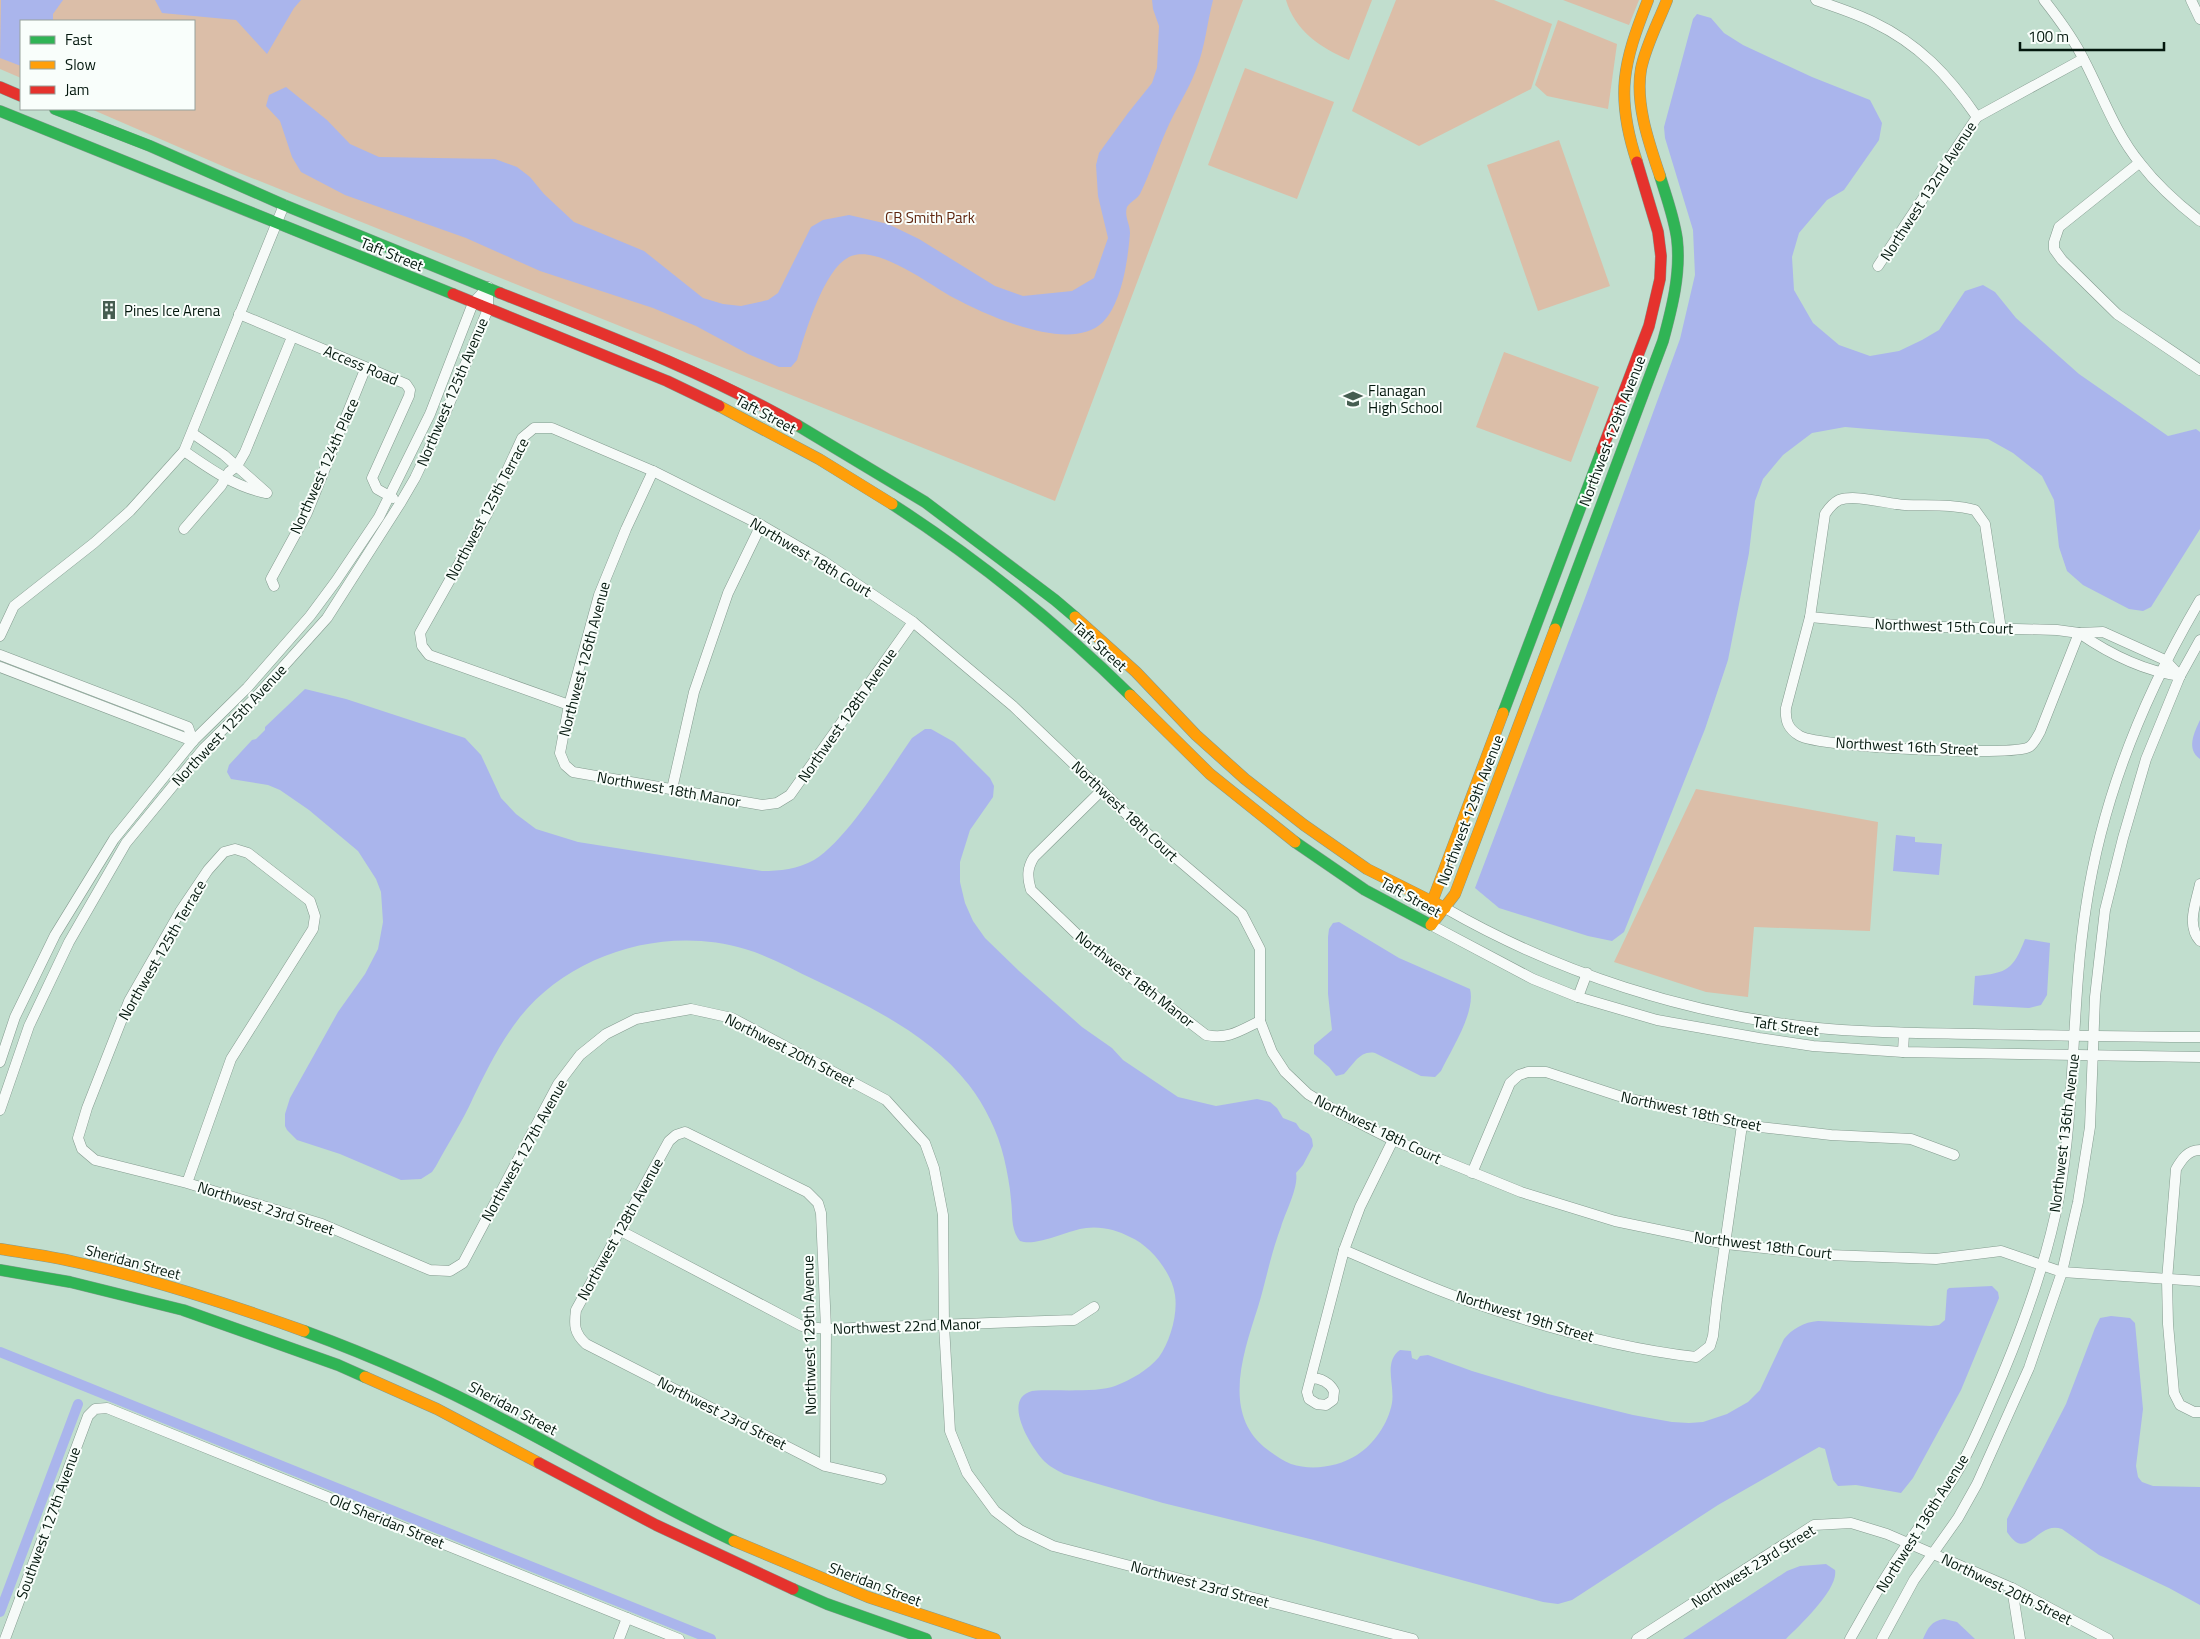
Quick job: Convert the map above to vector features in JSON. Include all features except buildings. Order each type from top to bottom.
[{"type":"street","name":"Northwest 129th Avenue","points":[[1431,925],[1432,902],[1649,326],[1659,290],[1661,262],[1658,232],[1632,146],[1624,110],[1624,79],[1632,41],[1648,0]]},
{"type":"street","name":"Northwest 129th Avenue","points":[[1431,925],[1455,894],[1663,341],[1676,294],[1678,263],[1675,226],[1650,144],[1641,107],[1640,78],[1666,0]]},
{"type":"street","points":[[1816,0],[1872,22],[1904,39],[1934,63],[1956,86],[1976,117]]},
{"type":"street","points":[[2044,0],[2060,20],[2084,59],[2110,115],[2139,163],[2173,199],[2200,221]]},
{"type":"street","points":[[2191,0],[2200,18]]},
{"type":"street","name":"Northwest 132nd Avenue","points":[[1878,266],[1976,117],[2084,59]]},
{"type":"street","points":[[0,87],[20,96]]},
{"type":"street","name":"Taft Street","points":[[57,110],[150,146],[284,205],[676,364],[753,400],[850,455],[917,497],[1008,564],[1080,621],[1136,672],[1196,734],[1245,779],[1304,826],[1367,869],[1445,908],[1492,935],[1543,957],[1656,997],[1695,1007],[1762,1020],[1818,1028],[1904,1033],[2093,1038],[2200,1037]]},
{"type":"street","name":"Taft Street","points":[[0,111],[667,382],[742,417],[840,471],[914,519],[997,578],[1095,661],[1232,794],[1292,842],[1358,885],[1533,979],[1578,997],[1656,1020],[1813,1046],[1903,1052],[2200,1057]]},
{"type":"street","points":[[2139,163],[2066,220],[2055,234],[2054,249],[2062,260],[2117,314],[2200,370]]},
{"type":"street","points":[[0,636],[14,606],[94,543],[130,511],[184,451],[284,205]]},
{"type":"street","name":"Northwest 125th Avenue","points":[[0,1062],[15,1017],[54,935],[114,839],[193,741],[247,688],[310,616],[379,517],[430,414],[473,303],[488,287]]},
{"type":"street","name":"Northwest 125th Avenue","points":[[0,1110],[29,1026],[69,942],[126,843],[204,748],[262,691],[327,618],[415,478],[443,419],[488,309],[488,287]]},
{"type":"street","name":"Access Road","points":[[239,314],[406,384],[410,390],[409,396],[372,478],[376,489],[400,502]]},
{"type":"street","points":[[184,529],[237,466],[252,437],[290,342]]},
{"type":"street","name":"Northwest 124th Place","points":[[274,586],[271,579],[307,512],[364,372]]},
{"type":"street","name":"Northwest 18th Court","points":[[534,428],[552,428],[653,472],[760,525],[823,561],[913,622],[1013,706],[1142,829],[1242,914],[1260,949],[1260,1021],[1272,1052],[1284,1072],[1308,1094],[1336,1111],[1393,1140],[1521,1192],[1615,1221],[1726,1244],[1829,1255],[1936,1258],[2002,1251],[2062,1272],[2200,1281]]},
{"type":"street","name":"Northwest 125th Terrace","points":[[534,428],[522,438],[487,514],[425,620],[420,633],[422,646],[429,655],[569,705]]},
{"type":"street","points":[[184,451],[225,478],[251,490],[267,493],[237,466],[192,434]]},
{"type":"street","name":"Northwest 126th Avenue","points":[[565,765],[560,753],[569,705],[599,595],[626,529],[653,472]]},
{"type":"street","points":[[1586,492],[1607,487]]},
{"type":"street","points":[[1810,617],[1822,527],[1826,514],[1831,505],[1839,500],[1849,498],[1904,505],[1960,506],[1975,510],[1985,524],[2001,629]]},
{"type":"street","points":[[672,789],[697,683],[728,593],[760,525]]},
{"type":"street","name":"Northwest 136th Avenue","points":[[1850,1639],[1892,1567],[1957,1472],[1977,1434],[2010,1359],[2042,1265],[2059,1198],[2068,1125],[2074,1054],[2076,994],[2086,908],[2102,832],[2126,750],[2159,673],[2200,600]]},
{"type":"street","name":"Northwest 15th Court","points":[[1810,617],[1906,626],[2057,630],[2079,633],[2103,632],[2166,660],[2180,676]]},
{"type":"street","name":"Northwest 16th Street","points":[[1810,617],[1786,708],[1785,720],[1790,728],[1801,737],[1821,742],[1915,750],[2010,751],[2028,748],[2040,732],[2079,633]]},
{"type":"street","name":"Northwest 128th Avenue","points":[[777,803],[790,795],[913,622]]},
{"type":"street","name":"Northwest 15th Court","points":[[2079,633],[2097,645],[2159,673],[2180,676]]},
{"type":"street","name":"Northwest 136th Avenue","points":[[1882,1639],[1914,1580],[1958,1518],[1977,1484],[2030,1368],[2062,1272],[2078,1202],[2090,1126],[2093,1038],[2105,910],[2146,759],[2180,676],[2200,640]]},
{"type":"street","points":[[0,655],[188,727],[193,741]]},
{"type":"street","points":[[0,667],[193,741]]},
{"type":"street","points":[[1183,748],[1196,734]]},
{"type":"street","name":"Northwest 18th Manor","points":[[565,765],[573,772],[587,776],[762,805],[777,803]]},
{"type":"street","name":"Northwest 18th Manor","points":[[1102,790],[1034,857],[1029,865],[1027,878],[1032,890],[1086,943],[1206,1035],[1218,1038],[1231,1036],[1260,1021]]},
{"type":"street","name":"Northwest 125th Terrace","points":[[82,1149],[78,1138],[87,1108],[129,1001],[181,910],[208,870],[224,852],[235,849],[248,852],[310,901],[315,916],[312,929],[231,1059],[187,1182]]},
{"type":"street","points":[[2200,884],[2192,922],[2193,934],[2200,941]]},
{"type":"street","points":[[1578,997],[1587,973]]},
{"type":"street","name":"Northwest 20th Street","points":[[606,1034],[636,1020],[691,1009],[732,1018],[886,1100],[924,1143],[934,1168],[943,1215],[944,1325]]},
{"type":"street","points":[[1759,1038],[1762,1020]]},
{"type":"street","points":[[1903,1052],[1904,1033]]},
{"type":"street","name":"Northwest 127th Avenue","points":[[450,1271],[462,1263],[558,1084],[580,1055],[606,1034]]},
{"type":"street","name":"Northwest 18th Street","points":[[1472,1173],[1510,1083],[1519,1075],[1528,1072],[1546,1072],[1619,1096],[1742,1125],[1831,1134],[1911,1139],[1954,1155]]},
{"type":"street","points":[[1726,1244],[1742,1125]]},
{"type":"street","name":"Northwest 128th Avenue","points":[[574,1328],[576,1310],[669,1141],[676,1135],[685,1132],[806,1192],[818,1203]]},
{"type":"street","points":[[1311,1378],[1344,1250],[1360,1207],[1393,1140]]},
{"type":"street","name":"Northwest 23rd Street","points":[[82,1149],[95,1160],[187,1182],[322,1224],[430,1270],[450,1271]]},
{"type":"street","points":[[2200,1150],[2194,1150],[2182,1158],[2176,1169],[2166,1280],[2174,1393],[2180,1405],[2194,1412],[2200,1412]]},
{"type":"street","name":"Northwest 129th Avenue","points":[[818,1203],[821,1213],[826,1329],[825,1466]]},
{"type":"street","name":"Northwest 22nd Manor","points":[[619,1230],[802,1326],[826,1329],[1074,1320],[1094,1307]]},
{"type":"street","name":"Northwest 19th Street","points":[[1344,1250],[1460,1298],[1567,1331],[1660,1353],[1696,1357],[1710,1346],[1713,1336],[1716,1300],[1726,1244]]},
{"type":"street","name":"Sheridan Street","points":[[0,1250],[82,1263],[194,1293],[352,1349],[447,1391],[667,1508],[764,1555],[833,1585],[908,1613],[995,1639]]},
{"type":"street","points":[[0,1270],[70,1282],[183,1310],[338,1365],[438,1409],[656,1525],[749,1570],[827,1604],[926,1639]]},
{"type":"street","name":"Northwest 23rd Street","points":[[944,1325],[950,1431],[967,1473],[995,1511],[1020,1530],[1054,1546],[1413,1639]]},
{"type":"street","name":"Northwest 23rd Street","points":[[574,1328],[578,1337],[586,1344],[825,1466],[881,1479]]},
{"type":"street","name":"Old Sheridan Street","points":[[95,1409],[106,1408],[679,1639]]},
{"type":"street","name":"Southwest 127th Avenue","points":[[5,1639],[88,1416],[95,1409]]},
{"type":"street","name":"Northwest 23rd Street","points":[[1637,1639],[1814,1525],[1851,1523],[1887,1534],[1933,1554]]},
{"type":"street","name":"Northwest 20th Street","points":[[1933,1554],[2012,1588],[2108,1639]]},
{"type":"street","points":[[2012,1588],[2020,1639]]},
{"type":"street","points":[[619,1639],[627,1618]]},
{"type":"green space","name":"CB Smith Park","points":[[0,0],[1243,0],[1055,501],[227,168],[93,110],[195,110],[195,20],[20,20],[20,78],[0,69]]},
{"type":"green space","points":[[1286,0],[1372,0],[1349,60],[1329,50],[1310,37],[1296,21]]},
{"type":"green space","points":[[1396,0],[1494,0],[1552,24],[1531,89],[1419,146],[1352,111]]},
{"type":"green space","points":[[1563,0],[1639,0],[1629,25]]},
{"type":"green space","points":[[1558,20],[1617,44],[1608,109],[1547,96],[1535,85]]},
{"type":"green space","points":[[1245,68],[1334,102],[1297,199],[1208,165]]},
{"type":"green space","points":[[1559,140],[1610,286],[1538,311],[1487,165]]},
{"type":"green space","points":[[1504,352],[1599,387],[1571,462],[1476,427]]},
{"type":"green space","points":[[1696,789],[1878,822],[1870,931],[1754,927],[1748,997],[1706,992],[1614,962]]},
{"type":"water","points":[[1,0],[63,0],[53,14],[53,20],[20,20],[20,66],[0,58]]},
{"type":"water","points":[[155,0],[301,0],[294,8],[267,54],[236,20],[162,13]]},
{"type":"water","points":[[1152,0],[1213,0],[1202,53],[1193,78],[1166,131],[1140,194],[1127,207],[1126,214],[1130,230],[1128,255],[1123,280],[1115,304],[1103,322],[1089,331],[1071,334],[1029,329],[1008,322],[954,298],[888,260],[860,254],[849,257],[831,275],[816,304],[797,360],[791,367],[779,367],[748,354],[696,326],[653,308],[540,271],[466,238],[345,195],[301,172],[292,157],[280,121],[266,106],[269,95],[286,87],[327,120],[350,144],[379,157],[495,159],[517,167],[530,177],[544,194],[574,222],[644,251],[703,298],[723,304],[741,306],[768,300],[778,293],[811,227],[823,220],[849,215],[888,224],[919,239],[995,286],[1023,296],[1072,291],[1094,278],[1108,238],[1098,196],[1096,165],[1099,153],[1152,83],[1157,68],[1159,26]]},
{"type":"water","points":[[1697,14],[1711,18],[1724,33],[1743,45],[1812,77],[1870,100],[1882,123],[1879,140],[1844,190],[1827,200],[1799,233],[1792,257],[1794,290],[1813,323],[1839,345],[1870,356],[1899,351],[1939,330],[1965,291],[1983,285],[1995,292],[2016,318],[2079,374],[2168,436],[2196,429],[2200,432],[2200,529],[2151,607],[2143,611],[2129,609],[2083,585],[2067,571],[2059,547],[2054,500],[2042,476],[2013,453],[1988,439],[1845,427],[1812,433],[1783,455],[1763,479],[1755,501],[1749,553],[1728,660],[1705,729],[1624,932],[1612,941],[1588,936],[1499,908],[1475,888],[1585,598],[1680,339],[1695,275],[1693,230],[1665,138],[1664,127],[1693,19]]},
{"type":"water","points":[[305,689],[346,699],[465,738],[481,755],[501,798],[516,814],[536,829],[578,842],[762,871],[802,866],[827,850],[867,804],[912,738],[925,729],[931,729],[954,742],[990,778],[994,786],[993,797],[970,830],[960,862],[960,882],[965,903],[973,921],[985,938],[1082,1027],[1112,1048],[1123,1060],[1178,1097],[1216,1106],[1257,1099],[1270,1102],[1277,1108],[1283,1118],[1296,1123],[1312,1139],[1313,1146],[1303,1165],[1296,1173],[1294,1193],[1274,1247],[1242,1364],[1240,1383],[1240,1402],[1244,1420],[1253,1436],[1268,1450],[1291,1464],[1325,1467],[1350,1459],[1369,1445],[1384,1426],[1390,1411],[1393,1396],[1391,1367],[1395,1355],[1400,1350],[1411,1351],[1412,1358],[1417,1360],[1420,1356],[1428,1355],[1472,1371],[1548,1394],[1633,1415],[1672,1422],[1703,1422],[1727,1414],[1748,1402],[1760,1390],[1784,1339],[1803,1324],[1818,1321],[1939,1325],[1945,1320],[1947,1290],[1949,1288],[1992,1286],[1998,1292],[1999,1298],[1961,1390],[1913,1478],[1901,1493],[1856,1485],[1838,1486],[1833,1480],[1825,1449],[1819,1447],[1718,1505],[1572,1600],[1558,1604],[1543,1602],[1314,1540],[1163,1503],[1064,1474],[1046,1463],[1032,1445],[1021,1424],[1019,1403],[1023,1396],[1032,1391],[1087,1390],[1115,1386],[1139,1374],[1155,1362],[1167,1344],[1176,1303],[1173,1287],[1165,1269],[1153,1254],[1138,1241],[1109,1229],[1086,1228],[1035,1242],[1020,1241],[1013,1226],[1011,1195],[1004,1158],[998,1139],[980,1102],[954,1067],[918,1037],[878,1012],[772,959],[745,949],[715,942],[684,940],[653,943],[622,950],[593,961],[566,976],[541,995],[513,1026],[494,1056],[465,1115],[436,1166],[432,1172],[421,1179],[401,1180],[340,1154],[297,1140],[287,1130],[285,1114],[290,1098],[338,1012],[365,974],[378,949],[383,922],[381,892],[376,879],[358,851],[309,810],[280,790],[268,785],[231,779],[227,772],[229,765],[252,740],[256,739],[265,730],[265,727]]},
{"type":"water","points":[[2200,720],[2200,759],[2193,751],[2192,741]]},
{"type":"water","points":[[1896,835],[1915,837],[1915,842],[1942,844],[1939,875],[1893,871]]},
{"type":"water","points":[[1339,922],[1399,958],[1470,989],[1471,998],[1466,1020],[1441,1071],[1435,1077],[1421,1076],[1375,1053],[1361,1056],[1344,1074],[1336,1076],[1314,1054],[1314,1045],[1332,1030],[1328,994],[1328,937],[1329,929],[1333,923]]},
{"type":"water","points":[[2025,939],[2050,943],[2047,995],[2041,1005],[2029,1008],[1973,1005],[1975,976],[1995,973],[2008,968],[2017,957]]},
{"type":"water","points":[[2111,1316],[2130,1318],[2135,1323],[2143,1409],[2136,1466],[2138,1477],[2142,1482],[2153,1486],[2200,1487],[2200,1605],[2099,1555],[2062,1529],[2053,1528],[2045,1530],[2027,1543],[2021,1544],[2014,1541],[2007,1532],[2007,1519],[2066,1404],[2095,1328],[2100,1318]]},
{"type":"water","points":[[1826,1564],[1835,1570],[1835,1578],[1831,1587],[1817,1607],[1786,1639],[1683,1639],[1787,1571],[1800,1566]]},
{"type":"water","points":[[1944,1619],[1957,1622],[1975,1639],[1923,1639],[1930,1626],[1936,1621]]},
{"type":"waterway","points":[[0,1352],[711,1639]]},
{"type":"waterway","points":[[0,1612],[78,1404]]},
{"type":"traffic: fast","points":[[58,110],[150,146],[284,205],[500,293]]},
{"type":"traffic: fast","points":[[0,111],[453,294]]},
{"type":"traffic: fast","points":[[1555,629],[1663,341],[1670,316],[1677,278],[1678,252],[1674,223],[1660,176]]},
{"type":"traffic: fast","points":[[797,425],[925,502],[1075,617]]},
{"type":"traffic: fast","points":[[1503,713],[1602,450]]},
{"type":"traffic: fast","points":[[892,504],[955,547],[1016,594],[1074,643],[1130,695]]},
{"type":"traffic: fast","points":[[1295,842],[1365,890],[1431,925]]},
{"type":"traffic: fast","points":[[0,1270],[70,1282],[183,1310],[338,1365],[365,1377]]},
{"type":"traffic: fast","points":[[304,1331],[380,1361],[454,1394],[675,1512],[734,1541]]},
{"type":"traffic: fast","points":[[793,1589],[827,1604],[926,1639]]},
{"type":"traffic: slow","points":[[1637,162],[1626,118],[1625,80],[1639,22],[1648,0]]},
{"type":"traffic: slow","points":[[1660,176],[1641,110],[1640,82],[1646,51],[1667,0]]},
{"type":"traffic: slow","points":[[719,406],[819,459],[892,504]]},
{"type":"traffic: slow","points":[[1075,617],[1136,672],[1196,735],[1245,779],[1304,825],[1367,869],[1445,908]]},
{"type":"traffic: slow","points":[[1431,925],[1455,894],[1555,629]]},
{"type":"traffic: slow","points":[[1130,695],[1210,774],[1295,842]]},
{"type":"traffic: slow","points":[[1432,909],[1432,902],[1503,713]]},
{"type":"traffic: slow","points":[[0,1249],[66,1260],[133,1276],[219,1302],[304,1331]]},
{"type":"traffic: slow","points":[[365,1377],[437,1409],[539,1463]]},
{"type":"traffic: slow","points":[[734,1541],[868,1597],[995,1639]]},
{"type":"traffic: jam","points":[[0,87],[20,96]]},
{"type":"traffic: jam","points":[[1602,450],[1649,326],[1660,279],[1661,256],[1658,232],[1637,162]]},
{"type":"traffic: jam","points":[[500,293],[614,338],[688,370],[761,405],[797,425]]},
{"type":"traffic: jam","points":[[453,294],[667,381],[719,406]]},
{"type":"traffic: jam","points":[[539,1463],[656,1525],[793,1589]]},
{"type":"place","name":"Pines Ice Arena","points":[[109,310]]},
{"type":"place","name":"Flanagan High School","points":[[1353,399]]}]
